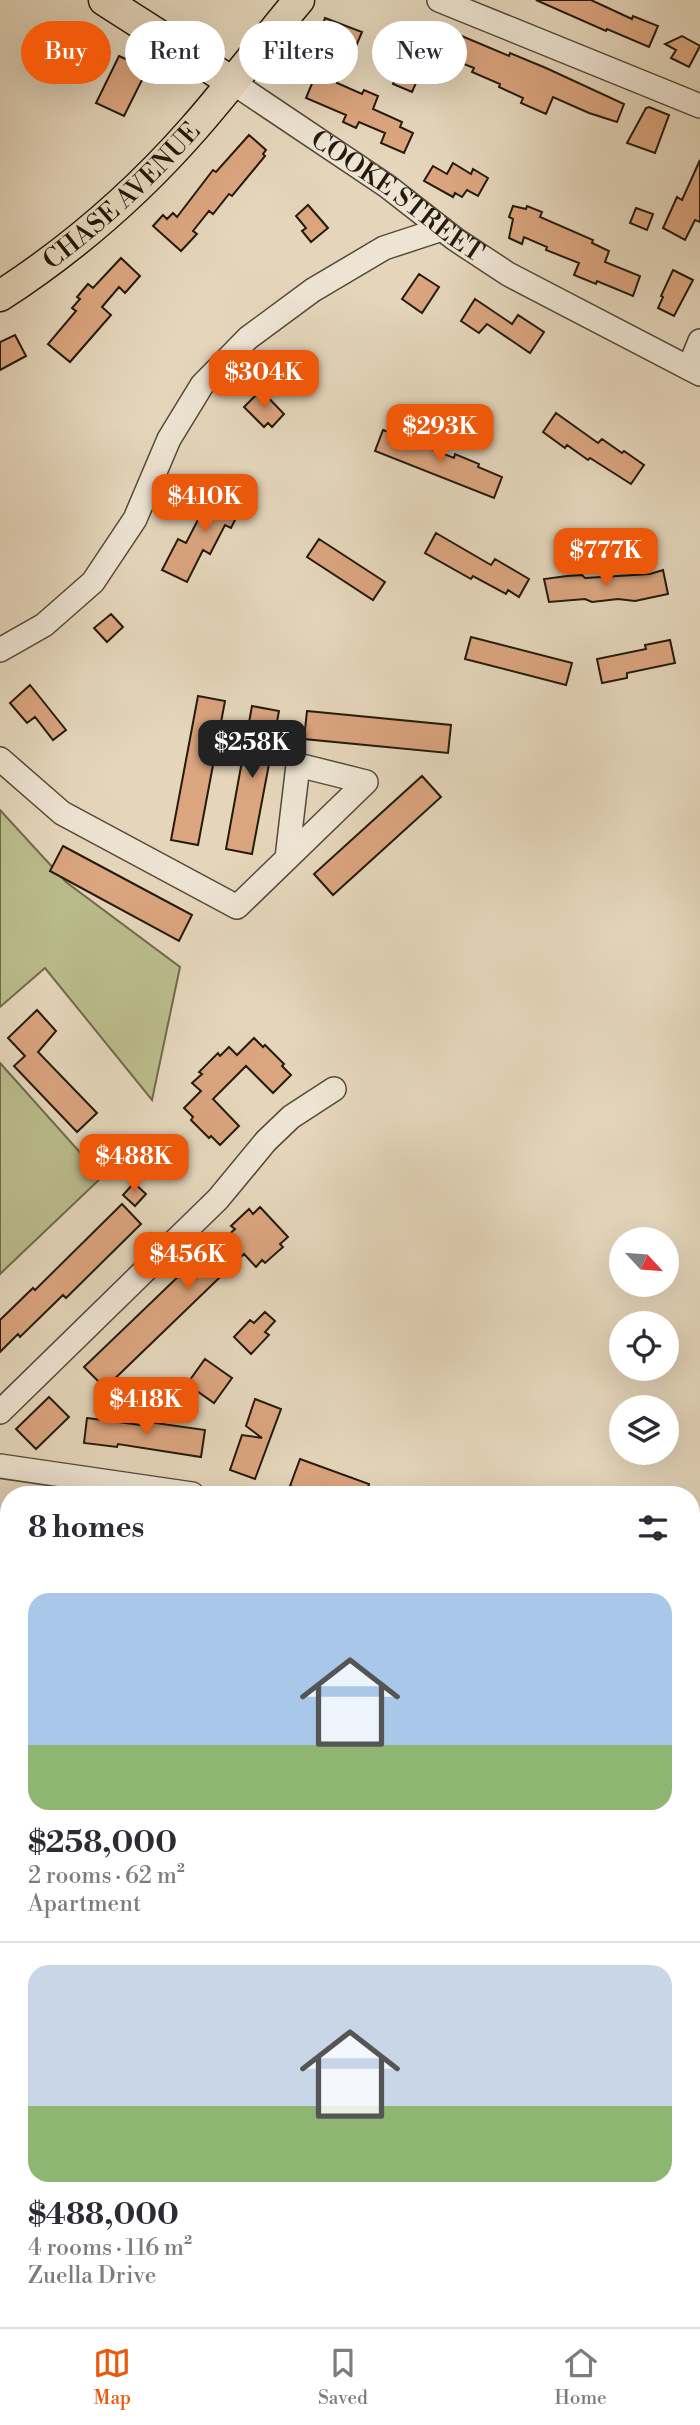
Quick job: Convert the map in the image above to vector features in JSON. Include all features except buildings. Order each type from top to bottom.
[{"type":"main road","name":"COOKE STREET","points":[[104,0],[232,82]]},
{"type":"main road","name":"CHASE AVENUE","points":[[0,296],[58,255],[105,216],[192,130],[299,0]]},
{"type":"street","points":[[439,0],[700,106]]},
{"type":"street","name":"COOKE STREET","points":[[232,82],[387,186],[490,263],[525,284],[694,371]]},
{"type":"street","points":[[0,650],[44,625],[93,582],[135,519],[169,439],[202,385],[248,338],[313,290],[384,248],[442,229]]},
{"type":"street","points":[[694,371],[700,341]]},
{"type":"street","points":[[0,759],[62,813],[237,907],[287,858]]},
{"type":"street","points":[[0,1412],[218,1199],[266,1141],[292,1117],[334,1089]]},
{"type":"street","points":[[0,1466],[137,1486]]},
{"type":"green space","points":[[0,810],[66,882],[180,967],[152,1100],[45,968],[0,1007]]},
{"type":"green space","points":[[0,1063],[102,1177],[0,1274]]}]
